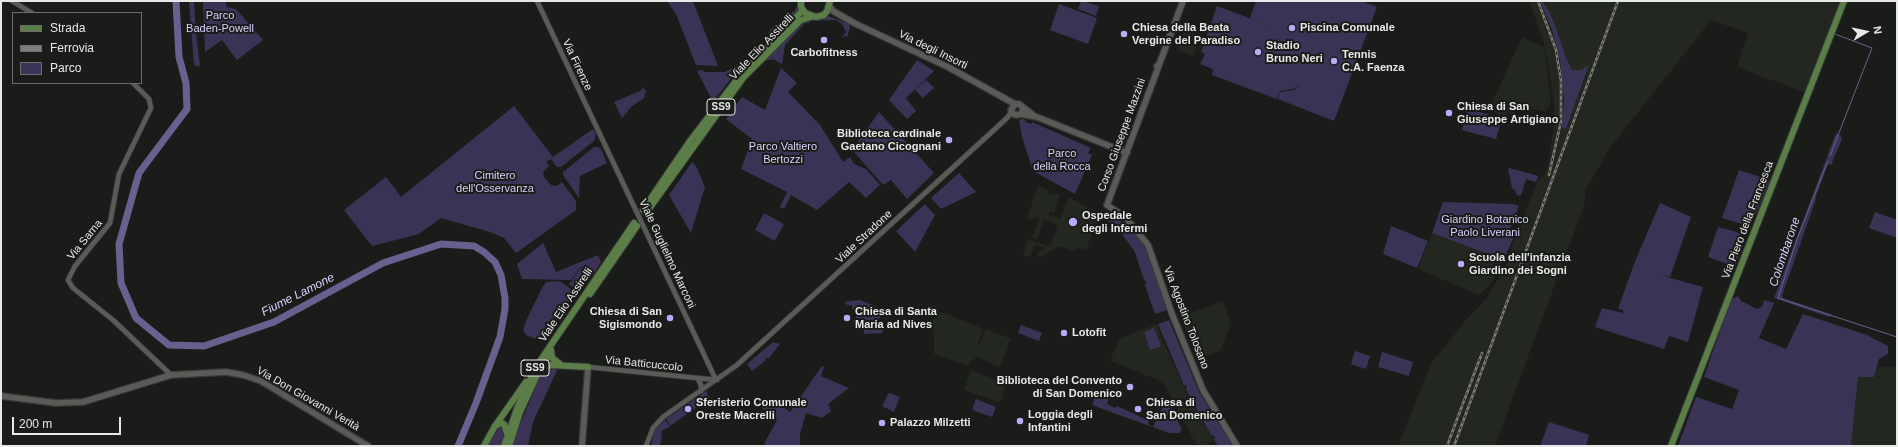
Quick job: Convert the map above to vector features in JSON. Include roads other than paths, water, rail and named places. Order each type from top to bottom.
[{"type":"main road","points":[[801,1],[803,10],[811,17]]},
{"type":"main road","name":"Corso Giuseppe Mazzini","points":[[1107,205],[1183,1]]},
{"type":"main road","name":"Via Piero della Francesca","points":[[1671,446],[1844,1]]},
{"type":"main road","points":[[824,15],[830,4]]},
{"type":"main road","name":"Via degli Insorti","points":[[830,4],[833,11],[849,20],[1007,98],[1016,110]]},
{"type":"main road","name":"Viale Elio Assirelli","points":[[803,10],[759,54],[721,98],[645,211],[743,78],[801,20],[811,17]]},
{"type":"main road","name":"SS9","points":[[811,17],[824,15]]},
{"type":"main road","name":"Via degli Insorti","points":[[824,15],[831,15],[849,20]]},
{"type":"main road","points":[[1016,110],[1127,153]]},
{"type":"main road","name":"Via Agostino Tolosano","points":[[1107,205],[1125,217],[1148,245],[1173,318],[1200,384],[1237,446]]},
{"type":"main road","name":"Viale Elio Assirelli","points":[[504,446],[536,367],[635,225],[551,350],[537,375],[520,412],[509,446]]},
{"type":"main road","points":[[551,350],[552,358],[560,364]]},
{"type":"main road","points":[[537,375],[545,366],[560,364],[588,367],[582,446]]},
{"type":"main road","points":[[484,446],[495,426],[536,367]]},
{"type":"main road","name":"Via Don Giovanni Verità","points":[[1,396],[56,403],[83,402],[171,375],[226,372],[243,375],[258,380],[368,446]]},
{"type":"main road","points":[[495,426],[501,423],[504,424],[507,426],[508,434]]},
{"type":"street","points":[[12,1],[30,12]]},
{"type":"street","name":"Via Firenze","points":[[537,1],[601,137]]},
{"type":"street","name":"Via Sarna","points":[[134,84],[149,99],[151,104],[150,111],[119,174],[110,223],[75,266],[68,280],[73,288],[113,320],[171,375]]},
{"type":"street","name":"Viale Stradone","points":[[646,446],[653,428],[663,417],[716,380],[726,376],[1016,110]]},
{"type":"street","name":"Viale Guglielmo Marconi","points":[[601,137],[716,380]]},
{"type":"street","name":"Via Batticuccolo","points":[[588,367],[716,380]]},
{"type":"street","points":[[698,379],[702,385],[701,391]]},
{"type":"waterway","name":"Fiume Lamone","points":[[176,1],[179,57],[186,83],[187,109],[139,173],[119,244],[121,283],[136,318],[169,345],[204,346],[274,322],[383,263],[441,244],[474,246],[484,252],[495,262],[501,275],[505,298],[505,309],[500,337],[476,403],[458,446]]},
{"type":"waterway","name":"Colombarone","points":[[1830,156],[1872,48],[1835,34]]},
{"type":"waterway","name":"Colombarone","points":[[1828,161],[1797,239],[1778,298],[1897,337]]},
{"type":"railway","points":[[1538,1],[1556,50],[1561,81],[1561,121],[1549,175]]},
{"type":"railway","points":[[1454,446],[1618,1]]},
{"type":"railway","points":[[1447,446],[1482,353]]},
{"type":"place","name":"Piscina Comunale","points":[[1292,28]]},
{"type":"place","name":"Chiesa della Beata Vergine del Paradiso","points":[[1124,34]]},
{"type":"place","name":"Carbofitness","points":[[824,40]]},
{"type":"place","name":"Stadio Bruno Neri","points":[[1258,52]]},
{"type":"place","name":"Tennis C.A. Faenza","points":[[1334,61]]},
{"type":"place","name":"Chiesa di San Giuseppe Artigiano","points":[[1449,113]]},
{"type":"place","name":"Biblioteca cardinale Gaetano Cicognani","points":[[949,140]]},
{"type":"place","name":"Ospedale degli Infermi","points":[[1073,222]]},
{"type":"place","name":"Scuola dell'infanzia Giardino dei Sogni","points":[[1461,264]]},
{"type":"place","name":"Chiesa di San Sigismondo","points":[[670,318]]},
{"type":"place","name":"Chiesa di Santa Maria ad Nives","points":[[847,318]]},
{"type":"place","name":"Lotofit","points":[[1064,333]]},
{"type":"place","name":"Biblioteca del Convento di San Domenico","points":[[1130,387]]},
{"type":"place","name":"Sferisterio Comunale Oreste Macrelli","points":[[688,409]]},
{"type":"place","name":"Chiesa di San Domenico","points":[[1138,409]]},
{"type":"place","name":"Loggia degli Infantini","points":[[1020,421]]},
{"type":"place","name":"Palazzo Milzetti","points":[[882,423]]},
{"type":"park label","name":"Parco Baden-Powell","points":[[220,22]]},
{"type":"park label","name":"Parco Valtiero Bertozzi","points":[[783,153]]},
{"type":"park label","name":"Parco della Rocca","points":[[1062,160]]},
{"type":"park label","name":"Cimitero dell'Osservanza","points":[[495,182]]},
{"type":"park label","name":"Giardino Botanico Paolo Liverani","points":[[1485,226]]}]
